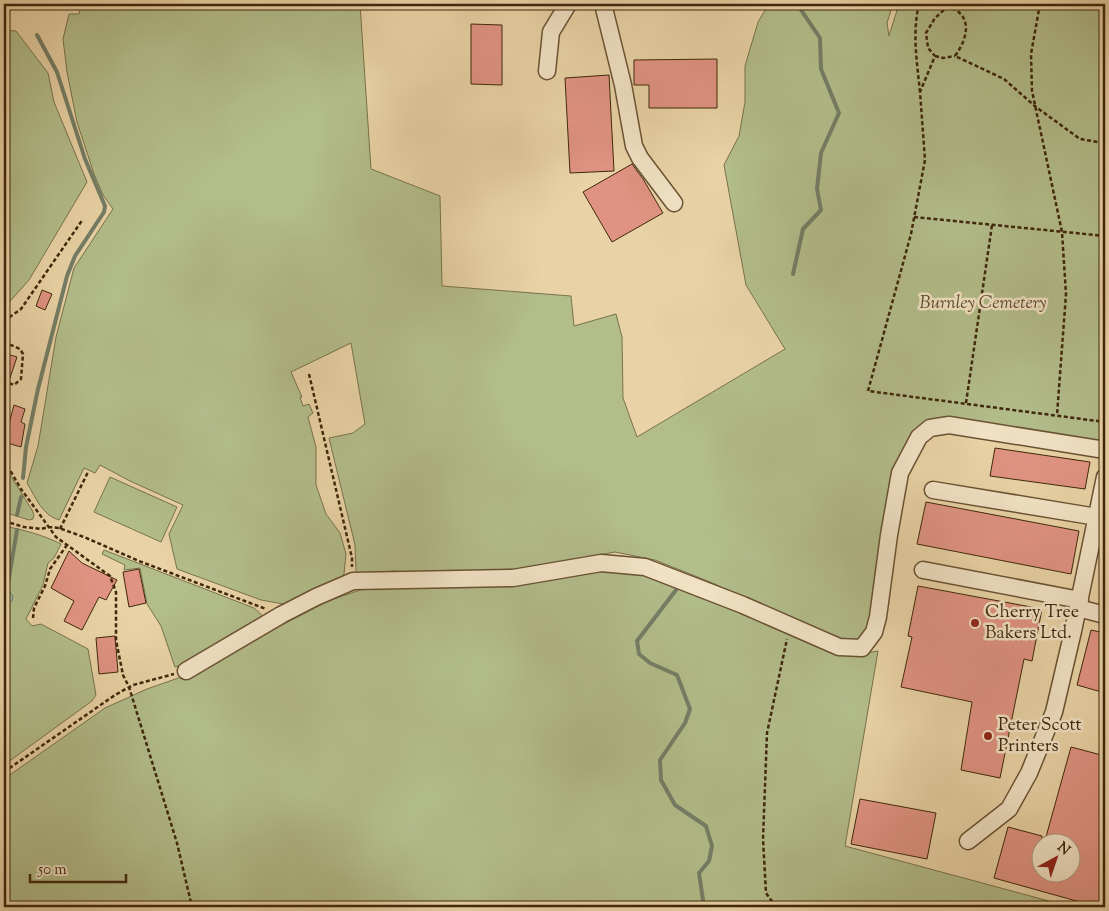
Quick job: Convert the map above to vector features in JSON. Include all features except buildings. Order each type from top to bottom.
[{"type":"street","points":[[547,71],[551,32],[568,4]]},
{"type":"street","points":[[603,4],[623,85],[634,146],[640,158],[674,203]]},
{"type":"street","points":[[186,670],[281,615],[353,581],[513,578],[601,563],[645,567],[743,605],[839,647],[862,648],[874,632],[878,617],[888,535],[900,473],[918,437],[930,428],[949,425],[1105,450]]},
{"type":"street","points":[[968,841],[1009,809],[1029,773],[1054,712],[1079,604],[1105,477]]},
{"type":"street","points":[[933,490],[1097,517]]},
{"type":"street","points":[[923,570],[1079,604],[1105,614]]},
{"type":"path","points":[[919,4],[916,16],[915,39],[925,160],[911,234],[868,391],[1105,422]]},
{"type":"path","points":[[952,8],[954,4]]},
{"type":"path","points":[[1040,4],[1031,54],[1032,91],[1062,232],[1066,294],[1057,415]]},
{"type":"path","points":[[955,56],[963,46],[966,34],[966,20],[961,12],[952,8],[945,9],[934,18],[926,34],[928,48],[935,56],[943,58],[955,56],[1004,79],[1036,107],[1080,139],[1098,142],[1105,140]]},
{"type":"path","points":[[1105,34],[1100,68],[1105,84]]},
{"type":"path","points":[[920,92],[935,56]]},
{"type":"path","points":[[1100,68],[1105,66]]},
{"type":"path","points":[[914,217],[1105,236]]},
{"type":"path","points":[[4,321],[21,309],[83,219]]},
{"type":"path","points":[[966,404],[992,225]]},
{"type":"path","points":[[4,342],[20,349],[23,354],[20,379],[14,385],[4,381]]},
{"type":"path","points":[[309,374],[352,558],[353,581]]},
{"type":"path","points":[[4,460],[21,489],[56,537],[110,576],[116,592],[116,640],[122,675],[129,687],[177,843],[192,907]]},
{"type":"path","points":[[4,469],[8,468]]},
{"type":"path","points":[[60,528],[88,472]]},
{"type":"path","points":[[4,521],[24,527],[41,529],[49,527],[60,528],[84,536],[180,577],[281,615]]},
{"type":"path","points":[[33,618],[34,608],[45,586],[50,569],[67,545]]},
{"type":"path","points":[[776,907],[766,893],[763,839],[767,733],[790,626]]},
{"type":"path","points":[[4,772],[129,687],[186,670]]},
{"type":"green space","name":"Burnley Cemetery","points":[[81,4],[360,4],[371,169],[440,196],[442,286],[571,296],[574,326],[616,314],[622,337],[623,398],[637,437],[785,349],[746,285],[724,165],[739,136],[745,102],[745,66],[758,22],[769,4],[893,4],[887,23],[889,36],[899,4],[1105,4],[1105,450],[917,429],[872,625],[861,638],[852,641],[835,639],[746,600],[715,584],[655,560],[615,552],[520,570],[429,574],[395,571],[360,575],[356,571],[355,545],[329,438],[353,433],[365,424],[351,343],[291,372],[302,397],[300,397],[303,406],[309,404],[313,413],[308,417],[316,447],[316,485],[326,514],[340,533],[346,554],[344,574],[341,579],[293,603],[283,604],[261,600],[177,569],[169,534],[183,505],[100,465],[95,473],[84,468],[59,520],[53,518],[40,505],[27,483],[38,446],[56,337],[74,268],[113,209],[103,195],[94,174],[77,122],[67,72],[63,39],[69,14],[79,14]]},
{"type":"green space","points":[[4,30],[16,31],[48,73],[54,102],[87,182],[29,280],[4,308]]},
{"type":"green space","points":[[4,465],[32,510],[33,519],[29,520],[4,512]]},
{"type":"green space","points":[[110,477],[177,507],[161,542],[94,512]]},
{"type":"green space","points":[[4,526],[33,533],[61,544],[54,558],[48,563],[43,585],[26,619],[32,626],[41,624],[88,649],[96,695],[92,701],[4,765]]},
{"type":"green space","points":[[104,550],[254,608],[263,616],[188,663],[175,667],[161,626],[147,604],[140,568],[124,570],[125,565],[102,554]]},
{"type":"green space","points":[[605,567],[647,574],[853,655],[878,651],[845,846],[1071,907],[4,907],[4,779],[105,708],[147,689],[184,676],[328,601],[366,588]]},
{"type":"shaded area","points":[[4,589],[13,596],[12,601],[7,604],[4,603]]},
{"type":"waterway","points":[[793,274],[803,229],[821,210],[817,189],[821,153],[839,113],[821,69],[820,38],[797,4]]},
{"type":"waterway","points":[[23,478],[26,447],[38,389],[67,276],[75,256],[104,212],[105,206],[85,159],[57,72],[37,35]]},
{"type":"waterway","points":[[17,515],[21,497]]},
{"type":"waterway","points":[[7,589],[17,530]]},
{"type":"waterway","points":[[676,590],[637,641],[639,654],[650,663],[677,675],[690,709],[685,723],[660,760],[661,780],[675,805],[706,826],[712,846],[709,861],[699,873],[704,907]]},
{"type":"waterway","points":[[4,619],[7,604]]},
{"type":"place","name":"Cherry Tree Bakers Ltd.","points":[[975,623]]},
{"type":"place","name":"Peter Scott Printers","points":[[988,736]]}]
